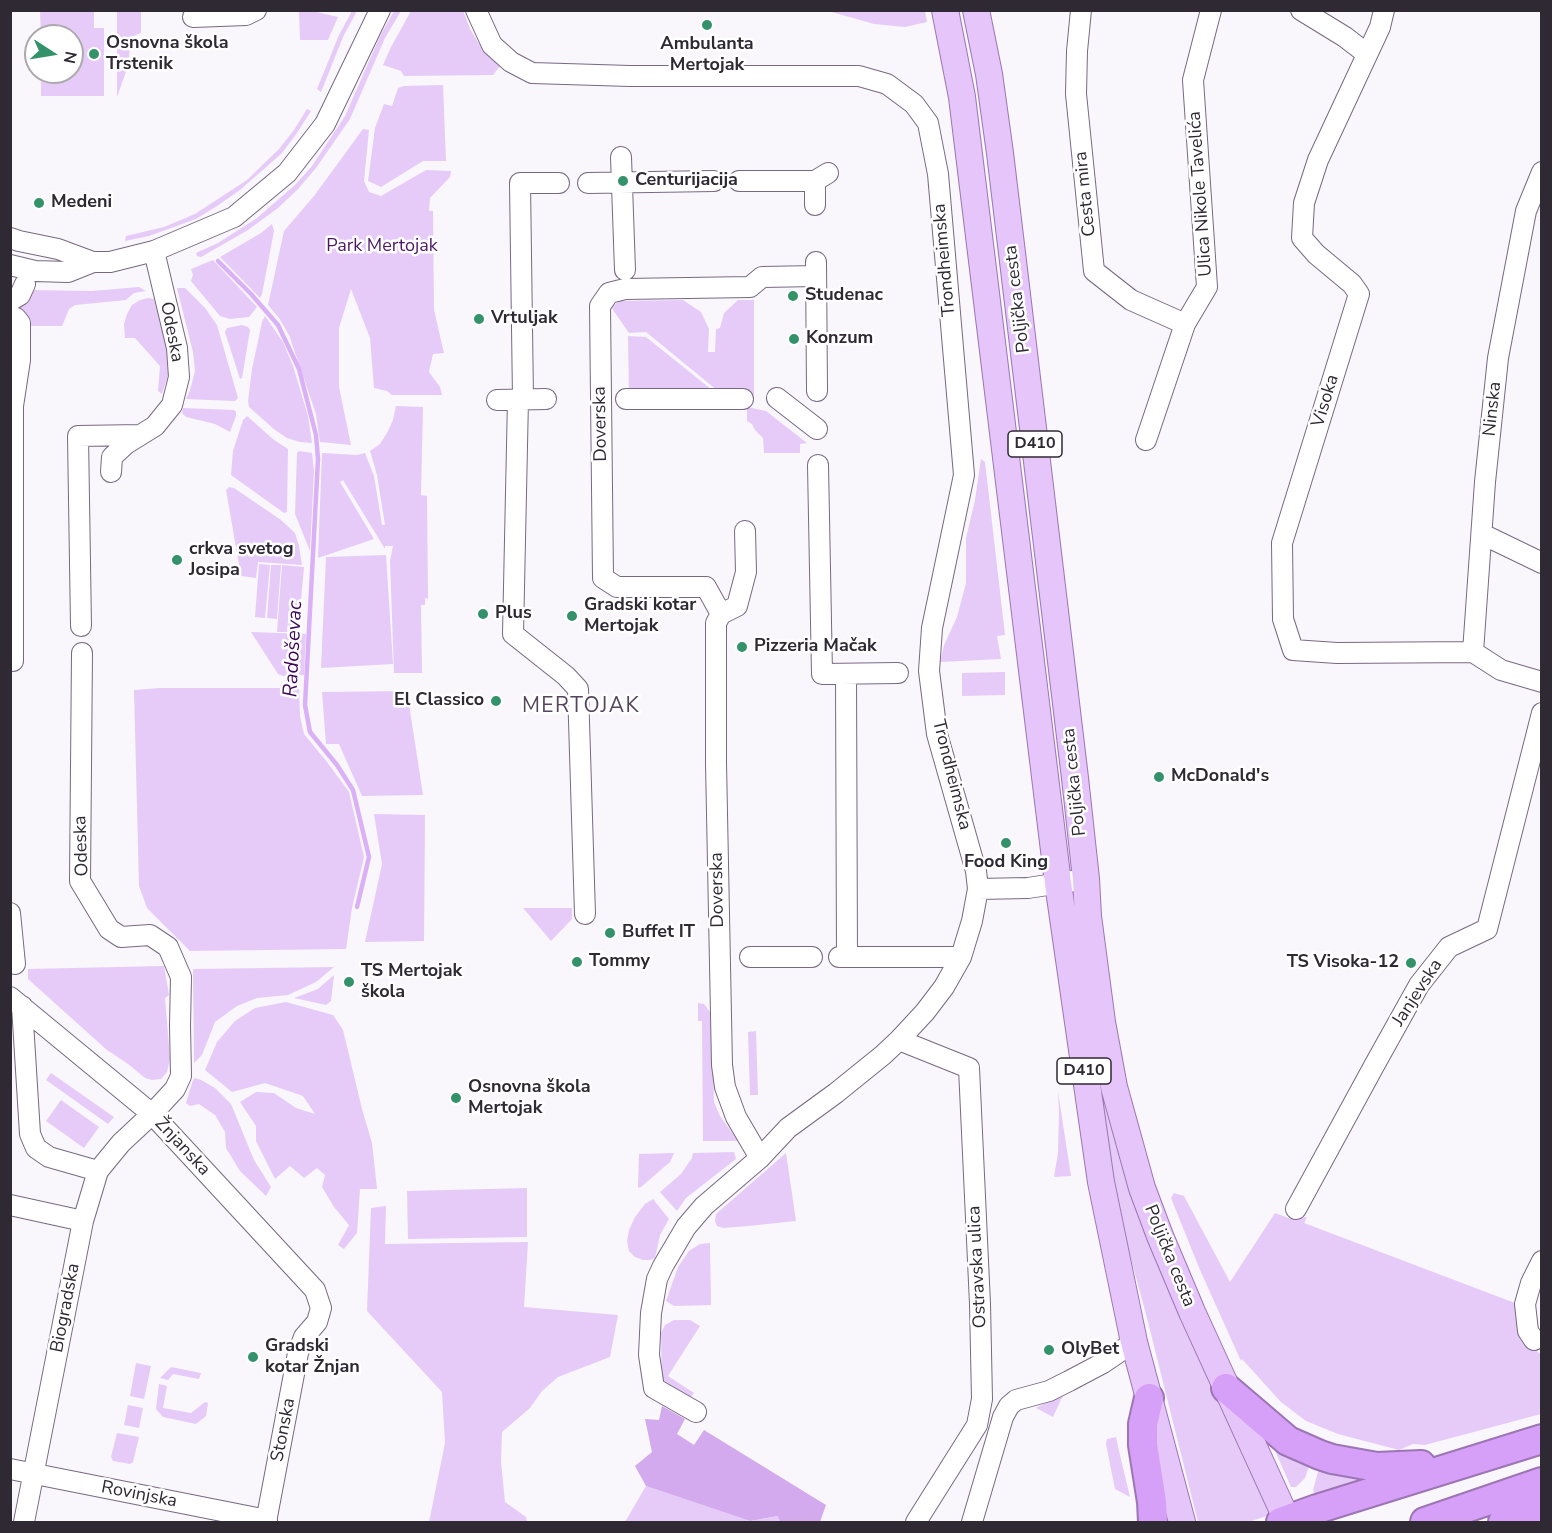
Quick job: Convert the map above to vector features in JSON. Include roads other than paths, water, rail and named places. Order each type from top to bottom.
[{"type":"highway","points":[[1226,1388],[1288,1441],[1320,1455],[1377,1467],[1422,1465],[1444,1469]]},
{"type":"highway","points":[[1149,1398],[1143,1424],[1143,1445],[1153,1522]]},
{"type":"highway","points":[[1285,1522],[1317,1509],[1542,1439]]},
{"type":"highway","points":[[1425,1522],[1542,1482]]},
{"type":"highway","points":[[1503,1522],[1542,1509]]},
{"type":"main road","name":"Poljička cesta","points":[[945,10],[962,97],[1058,883],[1101,1182],[1134,1342],[1182,1522]]},
{"type":"main road","name":"Poljička cesta","points":[[976,10],[989,74],[1012,241],[1086,879],[1088,916],[1102,1022],[1114,1087],[1142,1188],[1160,1236],[1191,1312],[1285,1522]]},
{"type":"street","points":[[193,17],[246,15],[256,10]]},
{"type":"street","points":[[10,238],[58,249],[93,262],[110,262],[153,251],[234,217],[286,173],[325,124],[380,10]]},
{"type":"street","name":"Trondheimska","points":[[476,10],[492,45],[511,62],[532,74],[859,76],[887,84],[914,104],[928,123],[938,174],[964,475],[932,628],[929,671],[937,734],[976,871],[978,889]]},
{"type":"street","name":"Cesta mira","points":[[1081,10],[1076,94],[1094,271],[1131,300],[1185,324]]},
{"type":"street","name":"Ulica Nikole Tavelića","points":[[1146,440],[1185,324],[1207,287],[1193,80],[1211,10]]},
{"type":"street","points":[[1301,10],[1345,37],[1367,54]]},
{"type":"street","name":"Visoka","points":[[1384,10],[1380,27],[1318,160],[1304,203],[1302,238],[1316,254],[1352,284],[1359,294],[1282,543],[1283,619],[1293,650],[1337,653],[1473,652]]},
{"type":"street","points":[[621,157],[625,270]]},
{"type":"street","name":"Ninska","points":[[1473,652],[1485,482],[1498,358],[1526,211],[1542,172]]},
{"type":"street","points":[[739,181],[822,177],[815,205]]},
{"type":"street","points":[[588,183],[714,180]]},
{"type":"street","points":[[559,183],[520,183],[521,399],[513,634],[566,676],[578,689],[585,915]]},
{"type":"street","name":"Odeska","points":[[111,472],[112,457],[126,444],[155,426],[172,405],[179,377],[177,348],[153,251]]},
{"type":"street","points":[[10,265],[35,271],[68,272],[93,262]]},
{"type":"street","name":"Doverska","points":[[760,1158],[736,1118],[725,1087],[722,1065],[716,686],[716,622],[721,614],[706,587],[617,588],[603,578],[600,306],[609,293],[625,289],[750,287],[762,277],[816,269],[817,391]]},
{"type":"street","points":[[10,301],[20,295],[26,284]]},
{"type":"street","points":[[10,316],[16,318],[20,323],[20,360],[14,406],[13,661]]},
{"type":"street","points":[[777,398],[817,429]]},
{"type":"street","points":[[497,400],[546,399]]},
{"type":"street","points":[[626,399],[743,399]]},
{"type":"street","points":[[81,626],[78,436],[140,435]]},
{"type":"street","points":[[818,465],[822,674],[898,673]]},
{"type":"street","points":[[721,614],[737,606],[746,572],[745,531]]},
{"type":"street","points":[[1482,534],[1542,563]]},
{"type":"street","points":[[1473,652],[1501,670],[1542,682]]},
{"type":"street","name":"Odeska","points":[[82,653],[80,880],[109,929],[121,937],[150,935],[168,947],[181,977],[181,1076],[176,1089],[152,1114]]},
{"type":"street","points":[[846,674],[843,957],[961,957]]},
{"type":"street","name":"Janjevska","points":[[1296,1209],[1419,985],[1449,947],[1487,929],[1542,713]]},
{"type":"street","points":[[696,1412],[654,1388],[649,1355],[651,1312],[657,1279],[686,1227],[704,1206],[760,1158],[788,1128],[836,1093],[899,1040],[925,1012],[944,987],[961,957],[972,921],[978,889],[1028,888],[1086,879]]},
{"type":"street","points":[[10,913],[15,964]]},
{"type":"street","points":[[750,957],[812,957]]},
{"type":"street","points":[[16,1002],[30,1134],[36,1148],[49,1157],[98,1171]]},
{"type":"street","name":"Žnjanska","points":[[16,1002],[152,1114],[315,1290],[321,1308]]},
{"type":"street","name":"Ostravska ulica","points":[[899,1040],[969,1068],[980,1315],[982,1399],[977,1425],[915,1522]]},
{"type":"street","name":"Biogradska","points":[[24,1522],[82,1221],[98,1171],[121,1143],[152,1114]]},
{"type":"street","points":[[10,1205],[82,1221]]},
{"type":"street","points":[[1534,1340],[1527,1331],[1525,1304],[1531,1283],[1542,1261]]},
{"type":"street","name":"Stonska","points":[[267,1521],[298,1353],[304,1337],[317,1323],[321,1308]]},
{"type":"street","points":[[972,1522],[1003,1417],[1009,1406],[1016,1400],[1069,1381],[1103,1363],[1134,1342]]},
{"type":"street","name":"Rovinjska","points":[[10,1469],[267,1521]]},
{"type":"waterway","name":"Radoševac","points":[[218,261],[278,325],[299,369],[316,435],[318,459],[305,705],[310,732],[337,765],[353,790],[369,857],[357,907]]},
{"type":"place","name":"Ambulanta Mertojak","points":[[707,25]]},
{"type":"place","name":"Osnovna škola Trstenik","points":[[94,54]]},
{"type":"place","name":"Centurijacija","points":[[623,181]]},
{"type":"place","name":"Medeni","points":[[39,203]]},
{"type":"place","name":"Studenac","points":[[793,296]]},
{"type":"place","name":"Vrtuljak","points":[[479,319]]},
{"type":"place","name":"Konzum","points":[[794,339]]},
{"type":"place","name":"crkva svetog Josipa","points":[[177,560]]},
{"type":"place","name":"Plus","points":[[483,614]]},
{"type":"place","name":"Gradski kotar Mertojak","points":[[572,616]]},
{"type":"place","name":"Pizzeria Mačak","points":[[742,647]]},
{"type":"place","name":"El Classico","points":[[496,701]]},
{"type":"place","name":"McDonald's","points":[[1159,777]]},
{"type":"place","name":"Food King","points":[[1006,843]]},
{"type":"place","name":"Buffet IT","points":[[610,933]]},
{"type":"place","name":"Tommy","points":[[577,962]]},
{"type":"place","name":"TS Visoka-12","points":[[1411,963]]},
{"type":"place","name":"TS Mertojak škola","points":[[349,982]]},
{"type":"place","name":"Osnovna škola Mertojak","points":[[456,1098]]},
{"type":"place","name":"OlyBet","points":[[1049,1350]]},
{"type":"place","name":"Gradski kotar Žnjan","points":[[253,1357]]},
{"type":"district","name":"MERTOJAK","points":[[581,707]]},
{"type":"park label","name":"Park Mertojak","points":[[382,247]]}]
